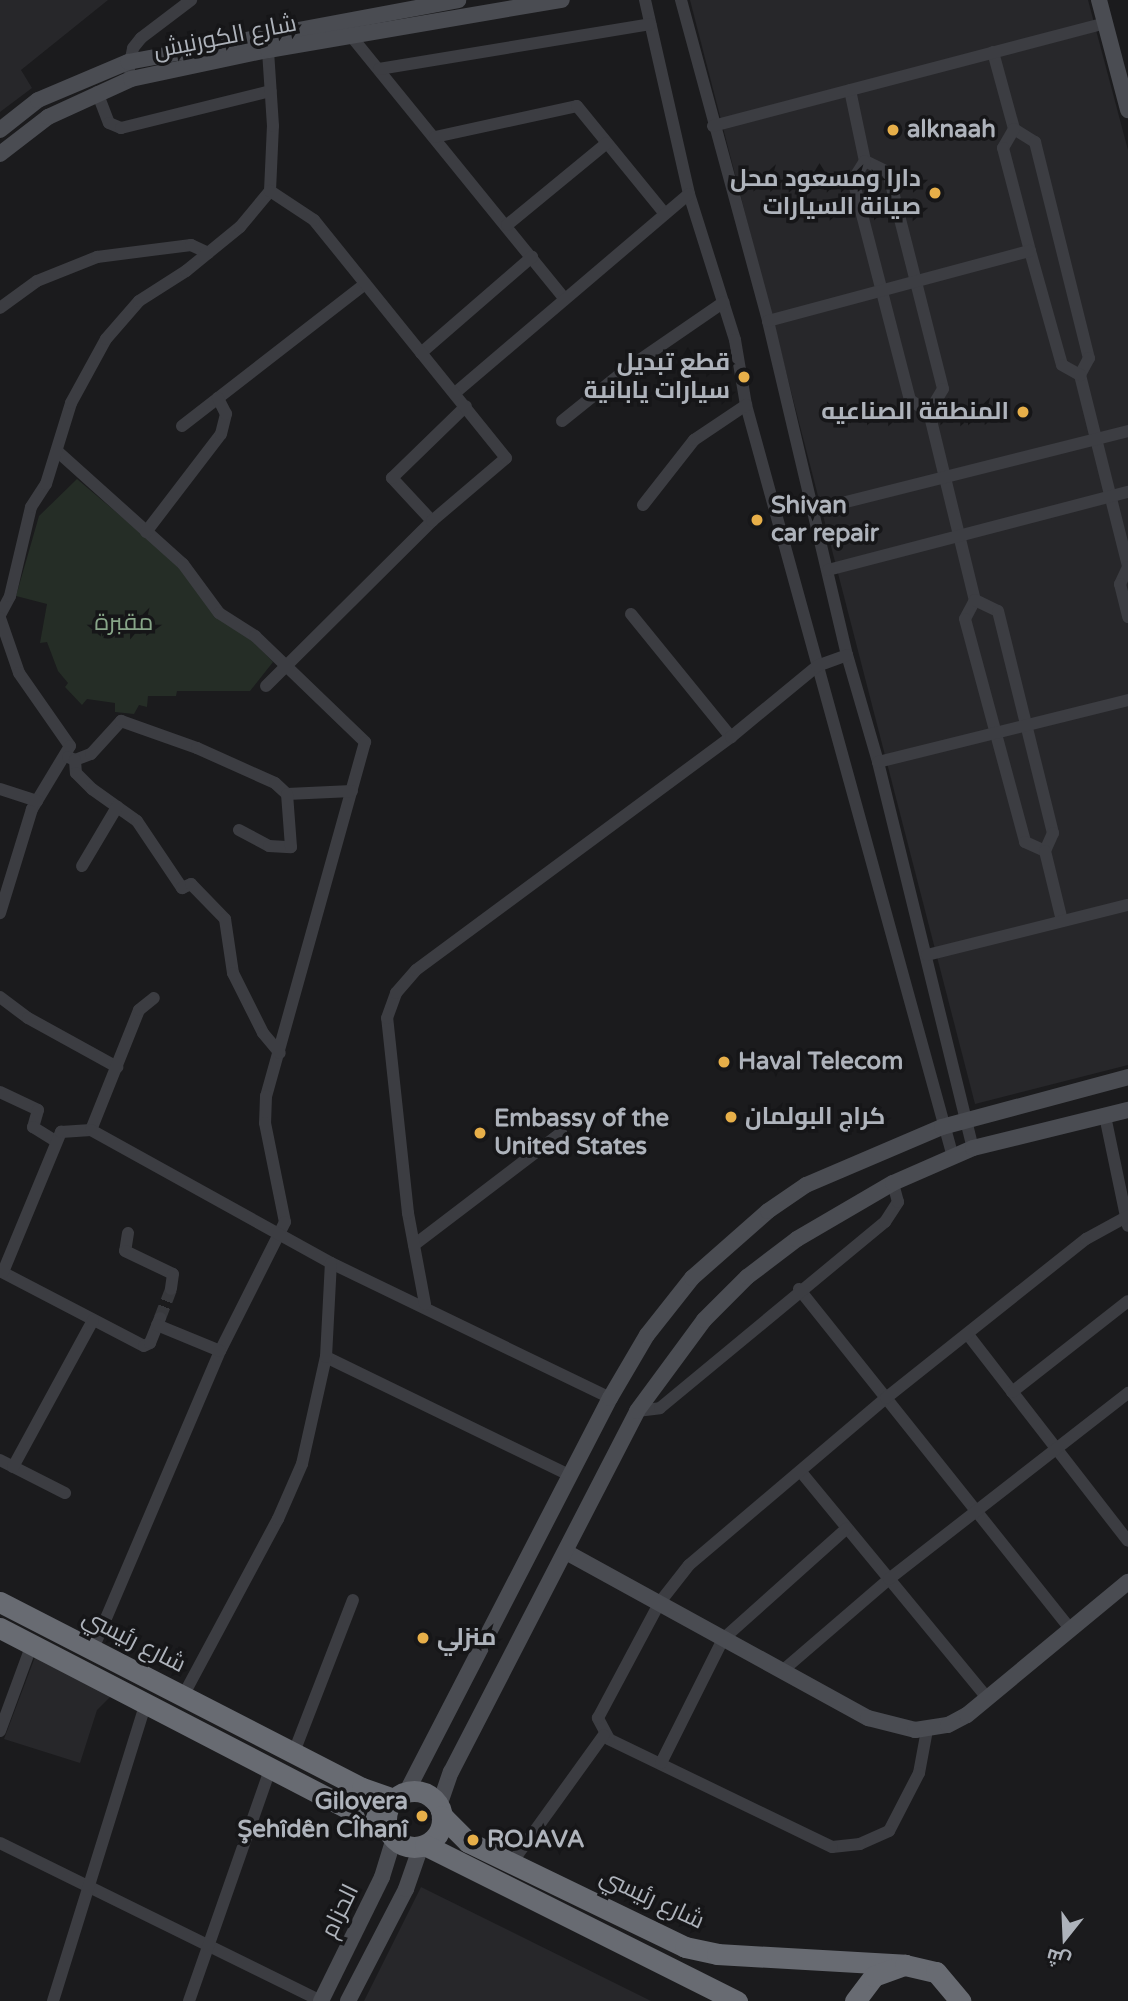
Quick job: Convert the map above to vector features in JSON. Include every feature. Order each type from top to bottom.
[{"type":"highway","name":"شارع رئيسي","points":[[0,1602],[294,1752],[400,1796],[425,1794],[468,1842],[513,1861],[653,1933],[702,1951],[905,1965],[936,1972],[960,2001]]},
{"type":"highway","name":"شارع رئيسي","points":[[0,1628],[271,1767],[391,1834],[406,1846],[423,1846],[737,2001]]},
{"type":"highway","points":[[391,1834],[387,1814],[400,1796]]},
{"type":"highway","points":[[423,1846],[439,1833],[441,1811]]},
{"type":"highway","points":[[855,2001],[874,1976],[905,1965]]},
{"type":"main road","name":"شارع الكورنيش","points":[[0,130],[38,100],[128,62],[458,0]]},
{"type":"main road","name":"شارع الكورنيش","points":[[0,154],[48,117],[97,92],[131,79],[268,50],[562,0]]},
{"type":"main road","points":[[1099,0],[1128,110]]},
{"type":"main road","points":[[400,1796],[610,1398],[678,1294],[782,1200],[806,1185],[942,1127],[1128,1077]]},
{"type":"main road","points":[[441,1811],[451,1772],[637,1411],[704,1320],[747,1277],[828,1217],[892,1183],[973,1148],[1128,1111]]},
{"type":"main road","points":[[610,1398],[637,1411]]},
{"type":"main road","points":[[566,1552],[782,1672],[881,1723],[927,1730],[958,1721],[988,1699],[1128,1582]]},
{"type":"main road","name":"الحزام","points":[[321,2001],[382,1877],[391,1834]]},
{"type":"main road","points":[[348,2001],[406,1889],[423,1846]]},
{"type":"street","points":[[131,79],[128,62],[141,38],[191,0]]},
{"type":"street","points":[[645,0],[689,194],[724,302],[746,405],[942,1127],[953,1157]]},
{"type":"street","points":[[681,0],[768,321],[847,654],[878,762],[973,1148]]},
{"type":"street","points":[[713,126],[1105,23]]},
{"type":"street","points":[[379,69],[650,24]]},
{"type":"street","points":[[351,36],[565,299]]},
{"type":"street","points":[[268,50],[271,91],[270,191],[248,220],[208,253],[139,301],[106,339],[71,403],[46,485],[32,507],[10,596],[0,617],[19,673],[70,746],[70,757],[76,772],[137,821],[181,888],[191,884],[214,912],[225,919],[233,973],[263,1033],[280,1053]]},
{"type":"street","points":[[993,52],[1014,129],[1035,142],[1089,358],[1080,375],[1128,566],[1120,584],[1128,617]]},
{"type":"street","points":[[849,90],[865,161],[853,180],[910,400],[929,412],[975,600],[965,619],[1025,842],[1045,851]]},
{"type":"street","points":[[97,92],[109,123],[121,128],[271,91]]},
{"type":"street","points":[[435,137],[577,106],[665,214]]},
{"type":"street","points":[[1014,129],[1003,148],[1030,251],[1062,365],[1080,375]]},
{"type":"street","points":[[507,225],[607,143]]},
{"type":"street","points":[[865,161],[888,172],[943,389],[929,412]]},
{"type":"street","points":[[266,686],[432,521],[506,458],[314,220],[270,191]]},
{"type":"street","points":[[455,393],[689,194]]},
{"type":"street","points":[[0,308],[37,281],[97,257],[191,245],[208,253]]},
{"type":"street","points":[[768,321],[1030,251]]},
{"type":"street","points":[[421,353],[532,257]]},
{"type":"street","points":[[182,426],[364,285]]},
{"type":"street","points":[[562,421],[628,368],[724,302]]},
{"type":"street","points":[[146,532],[221,434],[226,414],[218,398]]},
{"type":"street","points":[[643,505],[694,440],[746,405]]},
{"type":"street","points":[[432,521],[392,478],[466,406]]},
{"type":"street","points":[[814,510],[1128,431]]},
{"type":"street","points":[[57,451],[183,564],[219,613],[255,636],[327,710],[365,742],[264,1110],[287,1213],[220,1352],[93,1649]]},
{"type":"street","points":[[828,570],[1128,492]]},
{"type":"street","points":[[975,600],[998,611],[1053,833],[1045,851],[1062,921]]},
{"type":"street","points":[[631,614],[731,737]]},
{"type":"street","points":[[425,1304],[414,1245],[387,1018],[396,993],[416,970],[731,737],[817,666],[847,654]]},
{"type":"street","points":[[878,762],[1128,700]]},
{"type":"street","points":[[0,913],[37,802],[70,757],[91,754],[121,721],[197,748],[275,783],[287,794],[291,847],[269,846],[239,830]]},
{"type":"street","points":[[0,789],[37,802]]},
{"type":"street","points":[[287,794],[352,791]]},
{"type":"street","points":[[82,866],[117,807]]},
{"type":"street","points":[[927,955],[1128,905]]},
{"type":"street","points":[[0,997],[28,1018],[117,1067]]},
{"type":"street","points":[[91,1130],[139,1010],[154,998]]},
{"type":"street","points":[[0,1092],[38,1110],[33,1127],[55,1141]]},
{"type":"street","points":[[513,1861],[604,1735],[599,1712],[660,1602],[688,1564],[886,1398],[968,1336],[1086,1239],[1127,1220],[1105,1116]]},
{"type":"street","points":[[220,1352],[158,1322],[144,1346],[1,1271],[61,1132],[91,1130],[331,1262],[425,1304],[610,1398]]},
{"type":"street","points":[[414,1245],[561,1133]]},
{"type":"street","points":[[637,1411],[660,1408],[799,1289],[885,1222],[898,1202],[892,1183]]},
{"type":"street","points":[[128,1233],[125,1251],[173,1274],[171,1289]]},
{"type":"street","points":[[183,1696],[278,1519],[302,1464],[326,1357],[331,1262]]},
{"type":"street","points":[[799,1289],[1070,1628]]},
{"type":"street","points":[[1012,1392],[1128,1301]]},
{"type":"street","points":[[13,1467],[93,1321]]},
{"type":"street","points":[[968,1336],[1128,1541]]},
{"type":"street","points":[[326,1357],[569,1475]]},
{"type":"street","points":[[782,1672],[889,1580],[1055,1447],[1128,1393]]},
{"type":"street","points":[[0,1460],[65,1493]]},
{"type":"street","points":[[801,1472],[988,1699]]},
{"type":"street","points":[[661,1763],[723,1639],[847,1528]]},
{"type":"street","points":[[294,1752],[353,1600]]},
{"type":"street","points":[[0,1731],[32,1644]]},
{"type":"street","points":[[53,2001],[146,1703]]},
{"type":"street","points":[[604,1735],[832,1847],[851,1846],[880,1837],[898,1818],[919,1773],[927,1730]]},
{"type":"street","points":[[189,2001],[271,1767]]},
{"type":"street","points":[[0,1843],[321,2001]]},
{"type":"shaded area","points":[[0,0],[108,0],[21,70],[32,88],[0,112]]},
{"type":"shaded area","points":[[690,0],[1088,0],[1128,150],[1128,1065],[975,1104]]},
{"type":"shaded area","points":[[35,1657],[112,1695],[97,1710],[80,1763],[4,1739]]},
{"type":"shaded area","points":[[421,1887],[651,2001],[364,2001]]},
{"type":"green space","name":"مقبرة","points":[[77,479],[174,561],[273,662],[250,691],[177,691],[176,696],[148,696],[147,707],[139,705],[134,714],[115,712],[115,703],[87,699],[82,705],[65,687],[68,683],[58,671],[47,642],[40,643],[47,604],[16,596],[39,516]]},
{"type":"tunnel","points":[[160,1318],[171,1289]]},
{"type":"place","name":"alknaah","points":[[893,130]]},
{"type":"place","name":"دارا ومسعود محل صيانة السيارات","points":[[935,193]]},
{"type":"place","name":"قطع تبديل سيارات يابانية","points":[[744,377]]},
{"type":"place","name":"المنطقة الصناعيه","points":[[1023,412]]},
{"type":"place","name":"Shivan car repair","points":[[757,520]]},
{"type":"place","name":"Haval Telecom","points":[[724,1062]]},
{"type":"place","name":"كراج البولمان","points":[[731,1117]]},
{"type":"place","name":"Embassy of the United States","points":[[480,1133]]},
{"type":"place","name":"منزلي","points":[[423,1638]]},
{"type":"place","name":"Gilovera Şehîdên CÎhanî","points":[[422,1816]]},
{"type":"place","name":"ROJAVA","points":[[473,1840]]}]
